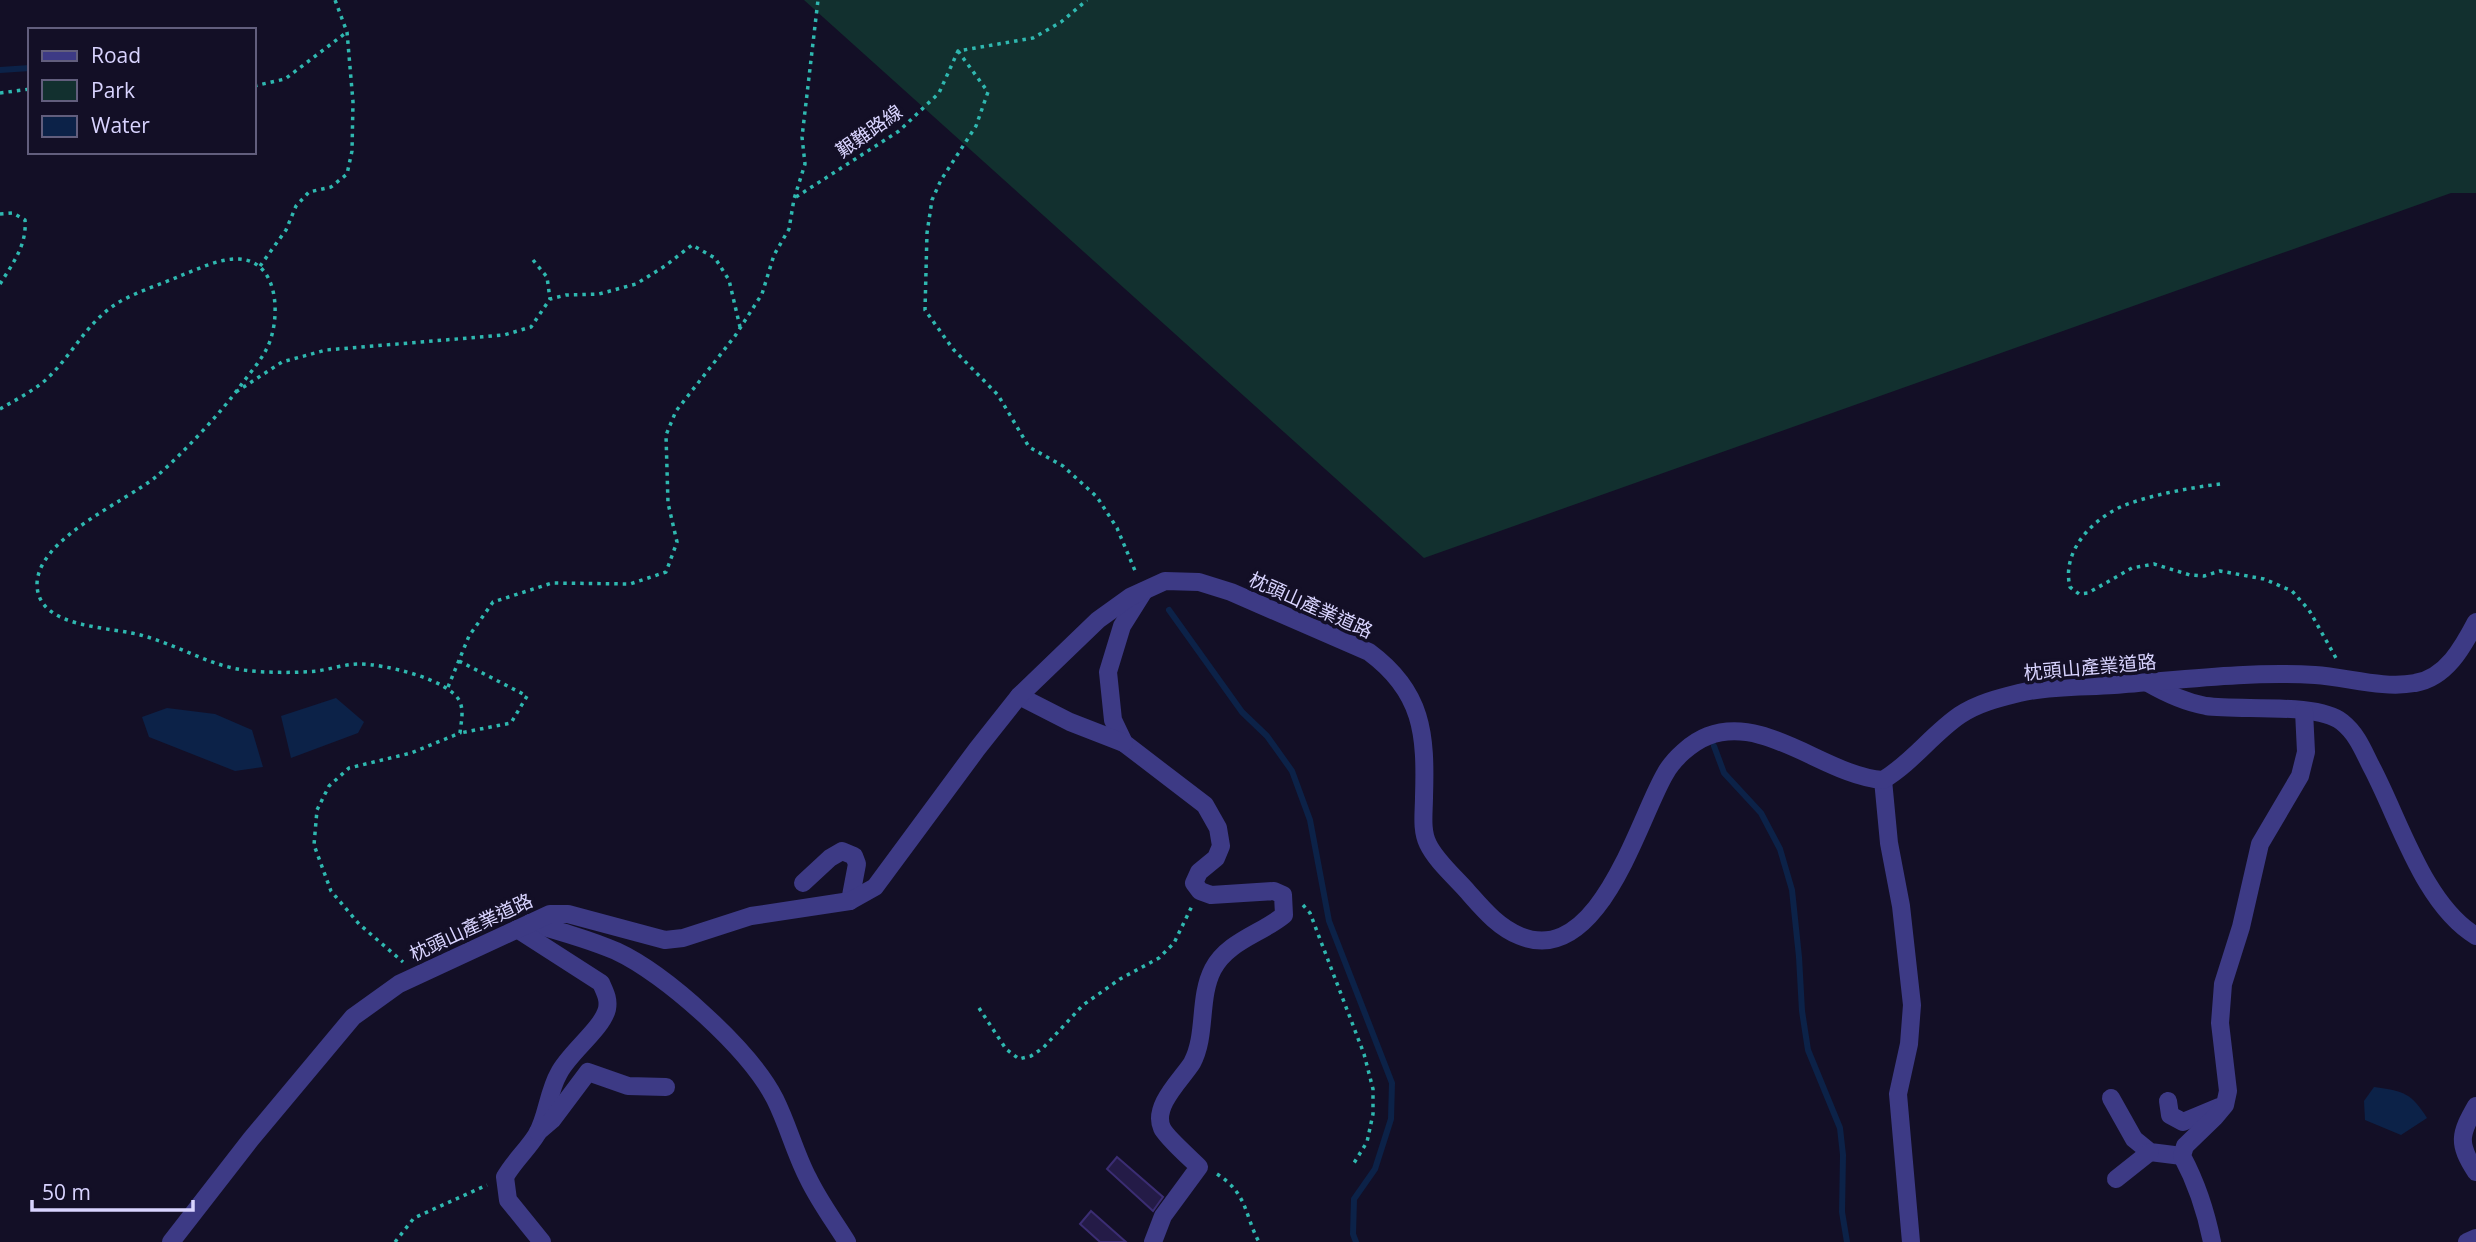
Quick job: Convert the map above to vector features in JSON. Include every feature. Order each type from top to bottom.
[{"type":"street","name":"枕頭山產業道路","points":[[171,1242],[251,1139],[353,1017],[399,984],[550,914],[568,914],[665,940],[683,938],[751,916],[861,897],[875,887],[1020,696],[1097,620],[1130,597],[1165,581],[1199,582],[1231,592],[1369,652],[1386,665],[1407,689],[1419,718],[1425,748],[1423,827],[1427,844],[1491,918],[1524,937],[1542,940],[1558,937],[1578,926],[1597,909],[1627,857],[1665,772],[1683,752],[1707,736],[1733,730],[1753,734],[1790,745],[1852,774],[1884,780],[1901,769],[1959,716],[1980,704],[2023,692],[2255,675],[2315,675],[2378,683],[2416,683],[2435,676],[2452,662],[2476,622]]},
{"type":"street","points":[[1124,743],[1113,720],[1108,672],[1122,626],[1144,591]]},
{"type":"street","points":[[2148,682],[2175,699],[2207,706],[2316,712],[2339,719],[2354,733],[2377,776],[2402,835],[2439,901],[2465,929],[2476,936]]},
{"type":"street","points":[[1020,696],[1070,722],[1124,743],[1205,805],[1219,828],[1221,846],[1216,858],[1199,872],[1194,883],[1199,891],[1211,895],[1274,891],[1283,895],[1285,901],[1284,915],[1231,947],[1213,969],[1203,1002],[1192,1063],[1177,1081],[1166,1100],[1161,1116],[1162,1129],[1199,1167],[1163,1216],[1153,1242]]},
{"type":"street","points":[[2212,1242],[2207,1217],[2192,1174],[2182,1156],[2185,1146],[2225,1105],[2228,1091],[2220,1023],[2223,984],[2241,927],[2260,844],[2300,776],[2306,752],[2304,711]]},
{"type":"street","points":[[1884,780],[1889,843],[1901,906],[1912,1005],[1909,1044],[1898,1094],[1911,1242]]},
{"type":"street","points":[[803,883],[830,858],[842,851],[854,856],[857,864],[850,901]]},
{"type":"street","points":[[523,926],[601,983],[607,997],[607,1008],[602,1021],[579,1045],[560,1071],[551,1089],[538,1132]]},
{"type":"street","points":[[523,926],[572,935],[618,952],[655,976],[704,1015],[749,1063],[774,1098],[809,1182],[847,1242]]},
{"type":"street","points":[[542,1242],[508,1200],[505,1177],[538,1132],[552,1120],[588,1072],[628,1086],[666,1087]]},
{"type":"street","points":[[2111,1098],[2134,1139],[2150,1152],[2182,1156]]},
{"type":"street","points":[[2168,1101],[2170,1115],[2183,1122],[2225,1105]]},
{"type":"street","points":[[2476,1105],[2462,1129],[2463,1143],[2476,1172]]},
{"type":"street","points":[[2116,1179],[2150,1152]]},
{"type":"street","points":[[2467,1242],[2476,1238]]},
{"type":"path","points":[[260,266],[286,230],[296,206],[309,192],[331,187],[346,174],[352,151],[353,103],[346,32],[335,0]]},
{"type":"path","points":[[448,687],[469,636],[492,602],[552,583],[630,584],[666,572],[677,542],[668,503],[666,435],[677,411],[740,328],[762,294],[774,255],[789,229],[794,198],[805,164],[802,137],[818,0]]},
{"type":"path","points":[[1087,0],[1061,22],[1033,38],[958,51],[988,92],[976,127],[941,180],[932,200],[927,233],[925,310],[953,349],[998,395],[1029,446],[1063,466],[1097,497],[1117,528],[1144,591]]},
{"type":"path","points":[[256,86],[285,79],[346,32]]},
{"type":"path","name":"艱難路線","points":[[794,198],[899,131],[939,93],[958,51]]},
{"type":"path","points":[[0,93],[28,89]]},
{"type":"path","points":[[0,214],[13,213],[25,219],[26,235],[0,284]]},
{"type":"path","points":[[235,394],[282,362],[326,351],[504,335],[531,327],[550,299],[566,295],[598,294],[636,284],[665,266],[692,244],[715,258],[729,280],[740,328]]},
{"type":"path","points":[[0,410],[43,382],[86,332],[113,306],[205,266],[240,259],[260,266],[269,278],[275,302],[274,326],[267,349],[235,394],[156,477],[65,538],[41,566],[37,586],[42,604],[59,617],[90,626],[139,634],[225,666],[245,670],[315,671],[356,664],[375,664],[419,676],[448,687],[459,700],[463,713],[460,733]]},
{"type":"path","points":[[533,260],[547,277],[550,299]]},
{"type":"path","points":[[2220,484],[2191,488],[2124,506],[2089,529],[2075,547],[2067,576],[2070,587],[2079,594],[2088,593],[2132,568],[2154,564],[2190,575],[2204,576],[2220,571],[2264,579],[2292,591],[2309,610],[2328,647],[2351,680]]},
{"type":"path","points":[[418,975],[359,924],[331,891],[314,845],[317,810],[329,786],[349,768],[411,753],[460,733],[511,723],[527,696],[458,661]]},
{"type":"path","points":[[979,1008],[1006,1049],[1019,1059],[1031,1056],[1043,1048],[1083,1005],[1120,979],[1159,958],[1174,943],[1199,891]]},
{"type":"path","points":[[1285,901],[1298,901],[1305,905],[1310,913],[1364,1054],[1373,1089],[1373,1114],[1367,1142],[1354,1163]]},
{"type":"path","points":[[1199,1167],[1221,1177],[1238,1193],[1247,1208],[1259,1242]]},
{"type":"path","points":[[395,1242],[414,1218],[505,1177]]},
{"type":"green space","points":[[804,0],[2476,0],[2476,193],[2451,193],[1424,558]]},
{"type":"water","points":[[336,698],[364,722],[358,733],[291,758],[281,716]]},
{"type":"water","points":[[167,708],[215,714],[252,730],[263,767],[235,771],[149,737],[142,717]]},
{"type":"water","points":[[2374,1087],[2406,1095],[2427,1118],[2401,1135],[2365,1120],[2364,1101]]},
{"type":"building","points":[[1117,1157],[1163,1197],[1153,1211],[1107,1169]]},
{"type":"building","points":[[1091,1211],[1126,1242],[1100,1242],[1080,1224]]},
{"type":"waterway","points":[[0,70],[28,68]]},
{"type":"waterway","points":[[1169,610],[1242,712],[1267,736],[1292,771],[1310,820],[1329,921],[1392,1083],[1391,1119],[1375,1169],[1354,1199],[1353,1234],[1356,1242]]},
{"type":"waterway","points":[[1714,746],[1724,773],[1761,813],[1780,849],[1792,890],[1808,1050],[1840,1128],[1843,1155],[1842,1212],[1847,1242]]}]
